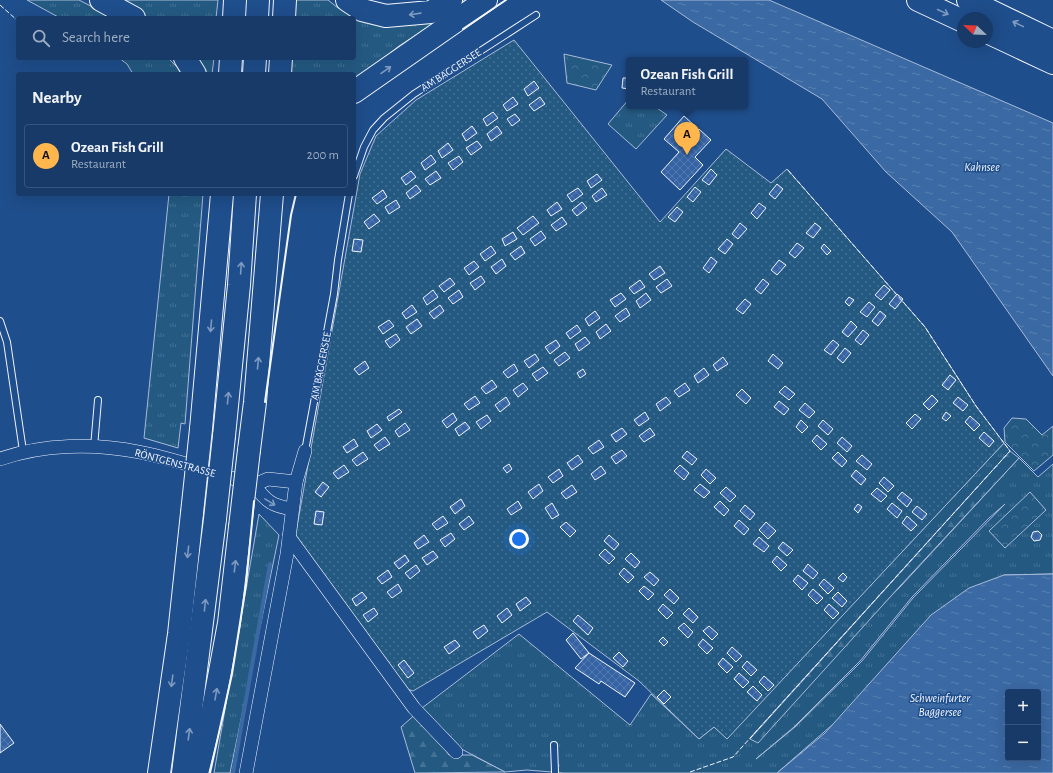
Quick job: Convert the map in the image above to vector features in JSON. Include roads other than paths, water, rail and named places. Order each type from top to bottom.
[{"type":"highway","points":[[101,0],[130,16]]},
{"type":"highway","points":[[234,16],[235,0]]},
{"type":"highway","points":[[257,16],[258,0]]},
{"type":"highway","points":[[284,16],[285,0]]},
{"type":"highway","points":[[347,0],[362,10],[386,16],[431,12],[451,0]]},
{"type":"highway","points":[[356,91],[486,0]]},
{"type":"highway","points":[[918,0],[957,18]]},
{"type":"highway","points":[[968,0],[1053,41]]},
{"type":"highway","points":[[993,35],[1053,63]]},
{"type":"highway","points":[[186,60],[194,72]]},
{"type":"highway","points":[[230,72],[231,60]]},
{"type":"highway","points":[[254,72],[255,60]]},
{"type":"highway","points":[[280,72],[281,60]]},
{"type":"highway","points":[[160,773],[179,634],[201,429],[222,196]]},
{"type":"highway","points":[[183,773],[215,519],[239,285],[246,196]]},
{"type":"highway","points":[[197,773],[213,709],[228,623],[255,402],[272,196]]},
{"type":"highway","points":[[268,234],[282,196]]},
{"type":"street","name":"RÖNTGENSTRASSE","points":[[0,459],[23,451],[94,447],[139,452],[254,485]]},
{"type":"street","name":"AM BAGGERSEE","points":[[246,773],[288,554],[296,482],[305,451]]},
{"type":"street","points":[[292,509],[278,507],[264,499],[254,485],[268,478],[296,482]]},
{"type":"street","points":[[289,537],[414,708],[456,752]]},
{"type":"lane","name":"AM BAGGERSEE","points":[[356,170],[364,146],[373,130],[384,118],[414,94],[536,15]]},
{"type":"lane","name":"AM BAGGERSEE","points":[[305,451],[334,294],[338,260],[350,196]]},
{"type":"lane","points":[[0,321],[23,451]]},
{"type":"lane","points":[[94,447],[98,400]]},
{"type":"lane","points":[[554,745],[555,772]]},
{"type":"water","name":"Kahnsee","points":[[661,0],[769,0],[1053,123],[1053,376],[952,232],[886,172],[822,99],[693,22]]},
{"type":"water","name":"Schweinfurter Baggersee","points":[[1053,574],[1053,773],[777,773],[825,733],[931,615],[969,588],[1004,575]]},
{"type":"waterway","points":[[233,773],[270,564]]},
{"type":"place","name":"Ozean Fish Grill","points":[[687,155]]}]
